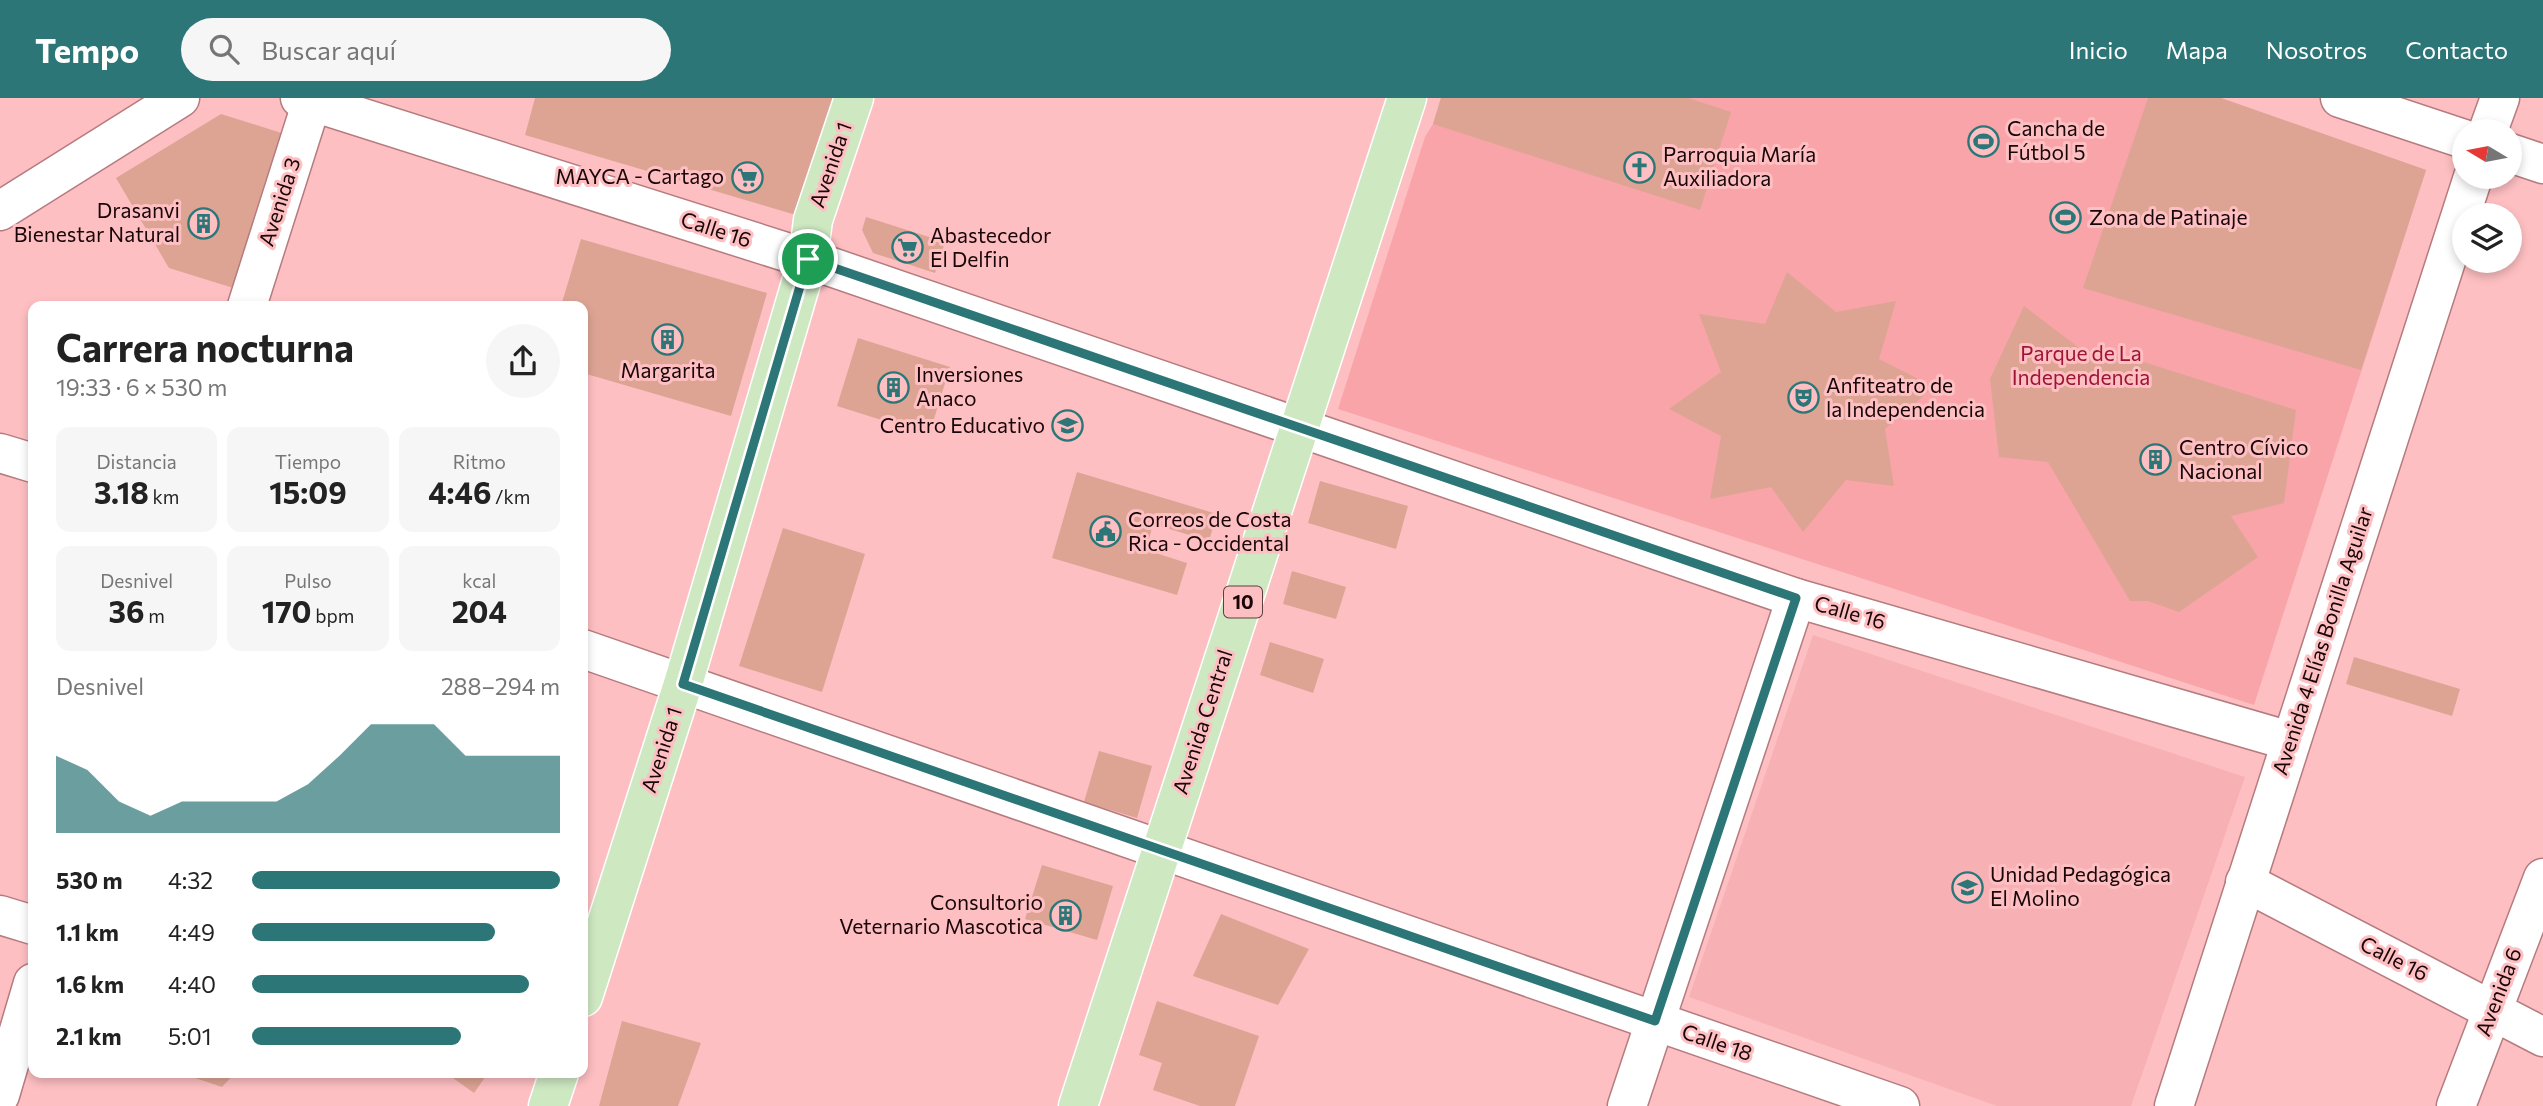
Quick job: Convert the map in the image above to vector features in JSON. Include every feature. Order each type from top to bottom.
[{"type":"main road","name":"Avenida 1","points":[[588,981],[683,684],[808,259],[813,220],[854,98]]},
{"type":"main road","name":"Avenida Central","points":[[1078,1106],[1407,98]]},
{"type":"main road","points":[[548,1106],[557,1078]]},
{"type":"street","points":[[0,211],[180,98]]},
{"type":"street","points":[[2340,98],[2452,135]]},
{"type":"street","points":[[2492,119],[2500,98]]},
{"type":"street","name":"Calle 16","points":[[308,99],[808,259],[1796,598],[2290,741]]},
{"type":"street","name":"Avenida 3","points":[[248,301],[308,99]]},
{"type":"street","points":[[2522,157],[2543,164]]},
{"type":"street","name":"Avenida 4 Elías Bonilla Aguilar","points":[[2174,1106],[2469,189]]},
{"type":"street","points":[[0,453],[28,461]]},
{"type":"street","points":[[1627,1106],[1796,598]]},
{"type":"street","name":"Calle 18","points":[[588,651],[1900,1106]]},
{"type":"street","name":"Avenida 6","points":[[2456,1106],[2543,878]]},
{"type":"street","name":"Calle 16","points":[[2245,882],[2543,1037]]},
{"type":"street","points":[[0,915],[28,923]]},
{"type":"street","points":[[0,1095],[28,1000]]},
{"type":"shaded area","name":"Unidad Pedagógica El Molino","points":[[1813,635],[2245,777],[2131,1106],[1997,1106],[1689,997]]},
{"type":"green space","name":"Parque de La Independencia","points":[[1441,98],[2221,98],[2426,170],[2254,705],[1338,409],[1425,137],[1433,124]]},
{"type":"building","name":"MAYCA - Cartago","points":[[535,98],[848,98],[813,220],[525,135]]},
{"type":"building","name":"Parroquia María Auxiliadora","points":[[1441,98],[1688,98],[1731,112],[1700,210],[1433,124]]},
{"type":"building","points":[[2148,98],[2221,98],[2426,170],[2361,370],[2083,288]]},
{"type":"building","name":"Drasanvi Bienestar Natural","points":[[221,114],[291,136],[243,291],[169,268],[116,178]]},
{"type":"building","name":"Abastecedor El Delfin","points":[[866,217],[945,242],[935,273],[873,253],[862,230]]},
{"type":"building","name":"Margarita","points":[[581,239],[767,293],[731,416],[588,374],[588,301],[562,301]]},
{"type":"building","name":"Anfiteatro de la Independencia","points":[[1787,272],[1836,312],[1896,301],[1879,359],[1934,387],[1885,429],[1894,486],[1846,480],[1803,532],[1771,487],[1710,499],[1721,436],[1669,409],[1721,372],[1699,314],[1765,324]]},
{"type":"building","name":"Centro Cívico Nacional","points":[[2024,306],[2087,354],[2112,352],[2296,410],[2284,503],[2231,516],[2258,557],[2179,612],[2148,601],[2130,601],[2048,462],[1999,457],[1990,379]]},
{"type":"building","name":"Inversiones Anaco","points":[[858,338],[950,367],[929,435],[837,406]]},
{"type":"building","name":"Correos de Costa Rica - Occidental","points":[[1077,472],[1217,514],[1209,541],[1153,524],[1146,550],[1187,563],[1177,595],[1052,558]]},
{"type":"building","points":[[1320,481],[1408,506],[1396,549],[1308,523]]},
{"type":"building","points":[[783,528],[865,554],[822,692],[739,666]]},
{"type":"building","points":[[1292,571],[1346,587],[1336,619],[1283,604]]},
{"type":"building","points":[[1270,642],[1324,659],[1313,693],[1260,675]]},
{"type":"building","points":[[2354,657],[2460,689],[2452,716],[2346,684]]},
{"type":"building","points":[[1099,751],[1152,766],[1137,818],[1084,802]]},
{"type":"building","points":[[1042,865],[1113,886],[1097,940],[1025,919]]},
{"type":"building","points":[[1221,914],[1309,949],[1278,1005],[1193,976]]},
{"type":"building","points":[[1157,1001],[1259,1036],[1235,1106],[1200,1106],[1153,1090],[1162,1063],[1139,1055]]},
{"type":"building","points":[[622,1021],[701,1043],[678,1106],[599,1106]]},
{"type":"building","points":[[195,1078],[230,1078],[222,1087]]},
{"type":"building","points":[[453,1078],[484,1078],[474,1093]]},
{"type":"place","name":"Cancha de Fútbol 5","points":[[1984,141]]},
{"type":"place","name":"Parroquia María Auxiliadora","points":[[1640,167]]},
{"type":"place","name":"MAYCA - Cartago","points":[[747,177]]},
{"type":"place","name":"Zona de Patinaje","points":[[2066,218]]},
{"type":"place","name":"Drasanvi Bienestar Natural","points":[[203,223]]},
{"type":"place","name":"Abastecedor El Delfin","points":[[907,248]]},
{"type":"place","name":"Margarita","points":[[668,339]]},
{"type":"place","name":"Inversiones Anaco","points":[[893,387]]},
{"type":"place","name":"Anfiteatro de la Independencia","points":[[1803,398]]},
{"type":"place","name":"Centro Educativo","points":[[1068,426]]},
{"type":"place","name":"Centro Cívico Nacional","points":[[2156,460]]},
{"type":"place","name":"Correos de Costa Rica - Occidental","points":[[1105,532]]},
{"type":"place","name":"Unidad Pedagógica El Molino","points":[[1967,887]]},
{"type":"place","name":"Consultorio Veternario Mascotica","points":[[1066,915]]},
{"type":"route","points":[[808,259],[1796,598],[1655,1021],[683,684],[808,259]]}]
